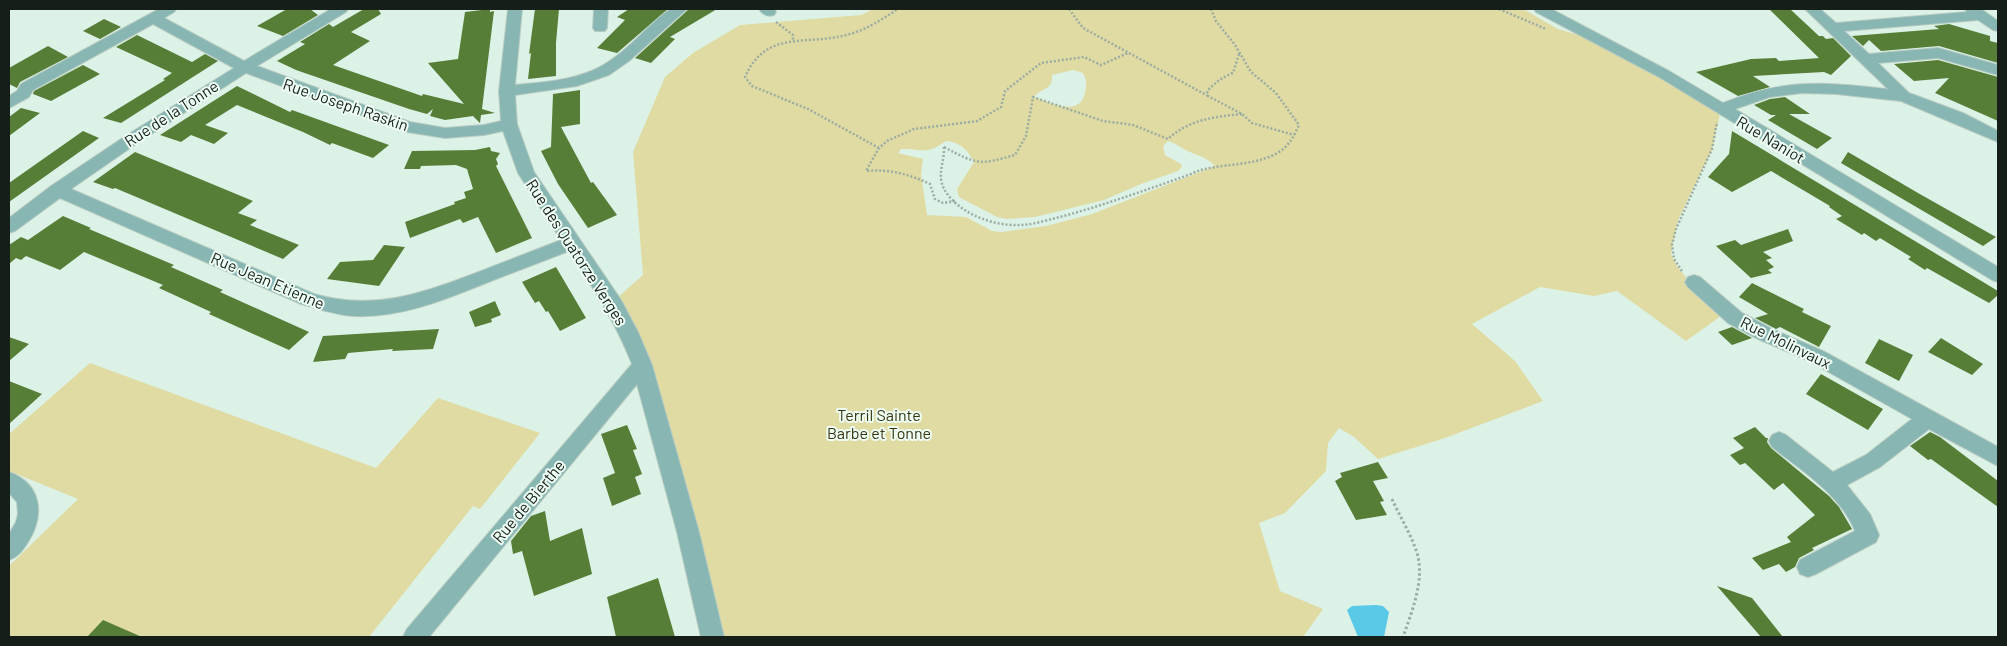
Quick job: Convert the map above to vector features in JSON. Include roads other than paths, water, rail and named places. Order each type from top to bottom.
[{"type":"street","points":[[9,103],[24,94],[26,87],[169,9]]},
{"type":"street","name":"Rue de la Tonne","points":[[9,227],[57,190],[164,116],[341,9]]},
{"type":"street","name":"Rue des Quatorze Verges","points":[[515,9],[507,91],[509,124],[526,173],[614,305],[629,332],[642,365],[688,532],[713,637]]},
{"type":"street","points":[[600,28],[601,9]]},
{"type":"street","points":[[507,91],[575,82],[598,74],[616,64],[657,26],[680,9]]},
{"type":"street","name":"Rue Naniot","points":[[1541,9],[1609,44],[1721,109],[1998,276]]},
{"type":"street","points":[[1812,9],[1904,96]]},
{"type":"street","points":[[1834,28],[1976,12],[1998,26]]},
{"type":"street","points":[[153,18],[244,67]]},
{"type":"street","points":[[1866,59],[1938,53],[1998,70]]},
{"type":"street","name":"Rue Joseph Raskin","points":[[244,67],[407,127],[445,133],[484,130],[509,124]]},
{"type":"street","points":[[1721,109],[1768,92],[1794,89],[1829,89],[1904,96],[1998,137]]},
{"type":"street","name":"Rue Jean Etienne","points":[[57,190],[308,299],[333,307],[360,310],[389,308],[427,299],[571,243]]},
{"type":"street","name":"Rue Molinvaux","points":[[1694,282],[1735,318],[1765,334],[1816,356],[1998,457]]},
{"type":"street","name":"Rue de Bierthe","points":[[415,637],[642,365]]},
{"type":"street","points":[[1832,483],[1873,462],[1929,417]]},
{"type":"street","points":[[1779,441],[1832,483],[1864,522],[1868,535],[1808,567]]},
{"type":"street","points":[[9,481],[26,496],[30,509],[27,524],[9,550]]},
{"type":"water","points":[[1352,606],[1383,606],[1389,612],[1384,637],[1358,637],[1347,610]]},
{"type":"park label","name":"Terril Sainte Barbe et Tonne","points":[[879,423]]}]
